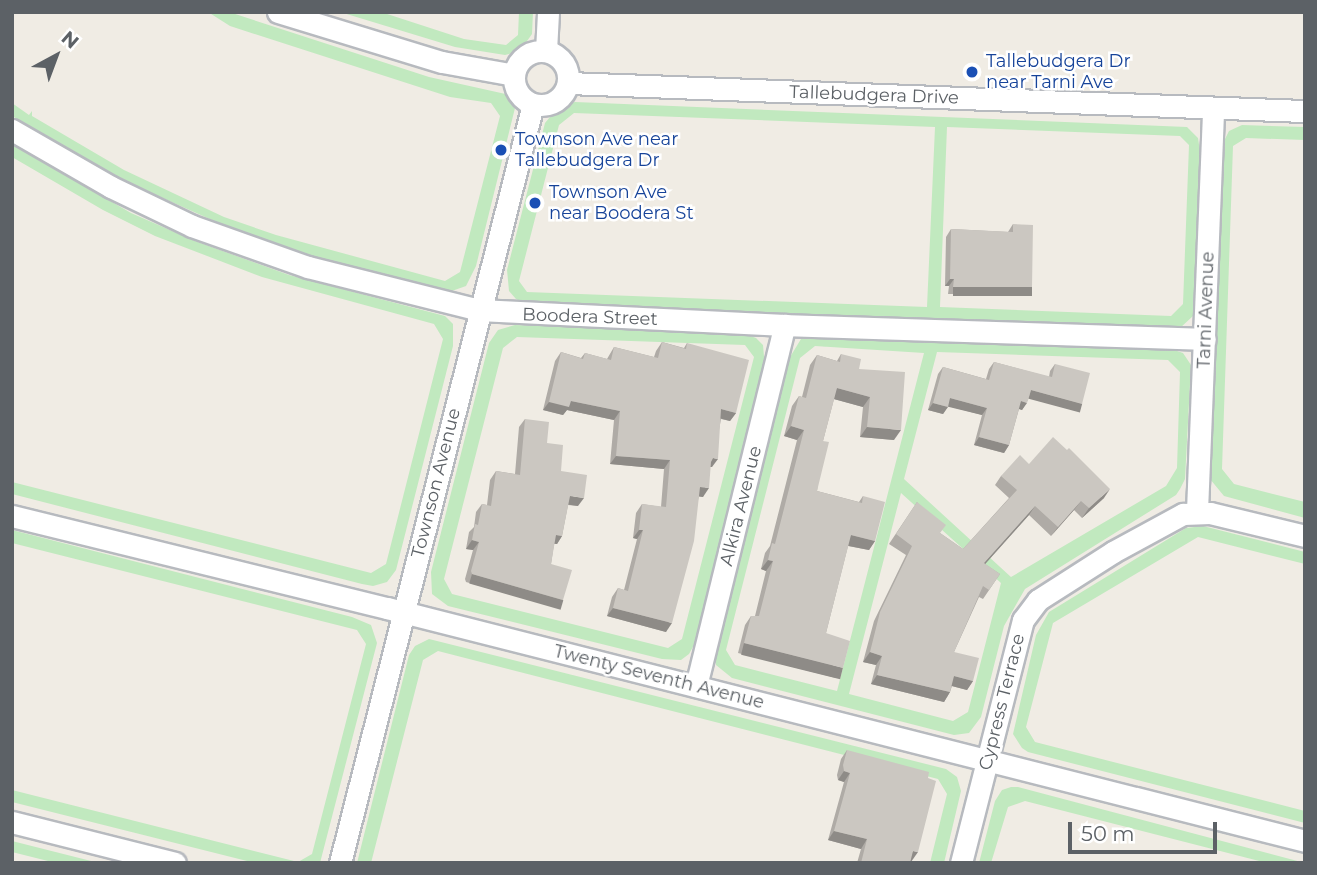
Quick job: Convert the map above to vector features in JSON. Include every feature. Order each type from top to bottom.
[{"type":"street","points":[[278,12],[442,62],[514,75]]},
{"type":"street","points":[[546,51],[548,12]]},
{"type":"street","points":[[537,51],[546,51],[561,59],[566,66],[568,83],[559,99],[542,106],[533,104],[518,93],[514,75],[521,59],[537,51]]},
{"type":"street","name":"Tallebudgera Drive","points":[[568,83],[1305,111]]},
{"type":"street","name":"Townson Avenue","points":[[340,863],[533,104]]},
{"type":"street","name":"Tarni Avenue","points":[[1197,511],[1213,108]]},
{"type":"street","name":"Boodera Street","points":[[12,130],[111,187],[192,226],[307,267],[479,310],[785,325],[1205,339]]},
{"type":"street","name":"Alkira Avenue","points":[[696,686],[785,325]]},
{"type":"street","points":[[1197,511],[1305,536]]},
{"type":"street","name":"Cypress Terrace","points":[[961,863],[1018,638],[1030,608],[1048,591],[1113,552],[1183,514],[1197,511]]},
{"type":"street","name":"Twenty Seventh Avenue","points":[[12,516],[404,612],[1305,841]]},
{"type":"street","points":[[12,822],[175,863]]},
{"type":"green space","points":[[208,12],[229,12],[429,77],[510,95],[515,108],[476,266],[466,286],[449,292],[406,282],[292,250],[223,225],[116,177],[12,116],[12,103],[29,115],[32,111],[32,116],[124,170],[224,217],[276,235],[445,281],[460,272],[500,116],[491,103],[450,97],[230,26]]},
{"type":"green space","points":[[340,12],[381,12],[464,39],[506,45],[518,35],[519,12],[533,12],[532,34],[520,51],[505,55],[455,47]]},
{"type":"green space","points":[[575,102],[1187,127],[1198,138],[1200,151],[1193,316],[1180,328],[526,304],[516,299],[509,291],[507,270],[545,123],[559,106]],"holes":[[[574,113],[935,127],[927,307],[527,292],[519,281],[559,125]],[[947,127],[1180,136],[1189,145],[1183,304],[1171,316],[940,307]]]},
{"type":"green space","points":[[1242,125],[1305,127],[1305,140],[1246,138],[1233,146],[1222,469],[1234,484],[1305,502],[1305,518],[1224,496],[1210,479],[1222,145],[1229,131]]},
{"type":"green space","points":[[12,144],[131,213],[195,241],[289,275],[445,316],[453,324],[453,346],[396,570],[387,582],[373,586],[362,584],[12,494],[12,482],[371,573],[386,564],[443,339],[434,324],[262,277],[155,236],[103,210],[12,157]]},
{"type":"green space","points":[[515,325],[742,333],[756,338],[763,345],[765,368],[694,645],[689,654],[681,660],[662,659],[448,606],[432,594],[431,572],[489,343],[498,330]],"holes":[[[517,337],[745,345],[754,357],[682,639],[668,648],[452,594],[444,579],[503,348]]]},
{"type":"green space","points":[[820,336],[1171,349],[1183,353],[1191,365],[1185,479],[1180,489],[1176,495],[1025,589],[1004,626],[981,717],[969,733],[954,735],[732,678],[716,665],[714,651],[787,362],[801,339]],"holes":[[[815,346],[924,353],[837,691],[735,665],[726,650],[800,358]],[[937,352],[1168,360],[1180,372],[1177,468],[1166,486],[1011,577],[904,479]],[[901,493],[1001,583],[968,712],[953,721],[849,694]]]},
{"type":"green space","points":[[1203,526],[1305,552],[1305,564],[1198,537],[1053,623],[1026,727],[1035,742],[1305,811],[1305,823],[1028,752],[1013,734],[1036,635],[1049,612],[1186,528]]},
{"type":"green space","points":[[12,530],[352,617],[371,625],[377,643],[320,863],[255,863],[12,802],[12,790],[298,862],[312,854],[366,644],[357,630],[12,543]]},
{"type":"green space","points":[[429,639],[946,769],[957,777],[961,791],[944,863],[930,863],[947,794],[938,779],[438,651],[423,660],[371,863],[357,863],[409,655],[415,646]]},
{"type":"green space","points":[[1011,787],[1305,863],[1267,863],[1025,801],[1008,807],[991,863],[979,863],[995,801],[1002,790]]},
{"type":"green space","points":[[12,841],[99,863],[56,863],[12,852]]},
{"type":"building","points":[[1013,224],[1033,225],[1032,287],[953,287],[954,279],[950,279],[951,229],[1013,232]]},
{"type":"building","points":[[662,342],[686,349],[687,343],[749,360],[736,413],[721,409],[718,459],[713,458],[711,462],[709,488],[700,487],[694,541],[672,623],[613,608],[618,588],[628,591],[643,530],[639,530],[642,504],[666,507],[670,460],[616,456],[620,411],[571,401],[569,407],[549,402],[561,352],[583,359],[585,353],[611,360],[614,347],[658,358]]},
{"type":"building","points":[[841,354],[861,359],[859,369],[905,372],[901,430],[867,427],[870,397],[837,388],[823,441],[829,442],[817,491],[862,503],[863,496],[885,502],[875,541],[851,535],[826,633],[850,641],[843,668],[744,643],[751,616],[759,616],[773,561],[768,560],[772,543],[775,544],[804,430],[791,426],[799,396],[806,398],[817,355],[840,362]]},
{"type":"building","points":[[994,362],[1052,377],[1055,364],[1090,373],[1082,404],[1031,390],[1027,403],[1021,401],[1009,445],[979,437],[987,408],[950,398],[948,407],[933,403],[943,367],[989,380]]},
{"type":"building","points":[[525,419],[549,422],[547,443],[563,445],[561,471],[587,475],[584,498],[570,496],[562,536],[556,535],[551,564],[572,570],[563,600],[472,574],[471,571],[479,542],[472,540],[475,524],[478,525],[482,504],[491,506],[496,471],[520,475]]},
{"type":"building","points":[[1053,437],[1067,450],[1069,448],[1110,489],[1089,508],[1081,501],[1058,527],[1035,506],[984,563],[1000,574],[989,590],[983,586],[954,652],[979,658],[973,681],[954,676],[950,692],[877,675],[882,656],[870,652],[880,612],[912,546],[896,534],[917,502],[946,525],[940,533],[963,549],[1017,490],[1001,476],[1020,455],[1029,464]]},
{"type":"building","points":[[847,750],[929,772],[928,778],[936,781],[918,852],[913,851],[910,863],[861,863],[867,839],[834,831],[850,773],[844,771],[843,765]]},
{"type":"place","name":"Tallebudgera Dr near Tarni Ave","points":[[972,72]]},
{"type":"place","name":"Townson Ave near Tallebudgera Dr","points":[[501,150]]},
{"type":"place","name":"Townson Ave near Boodera St","points":[[535,203]]}]
